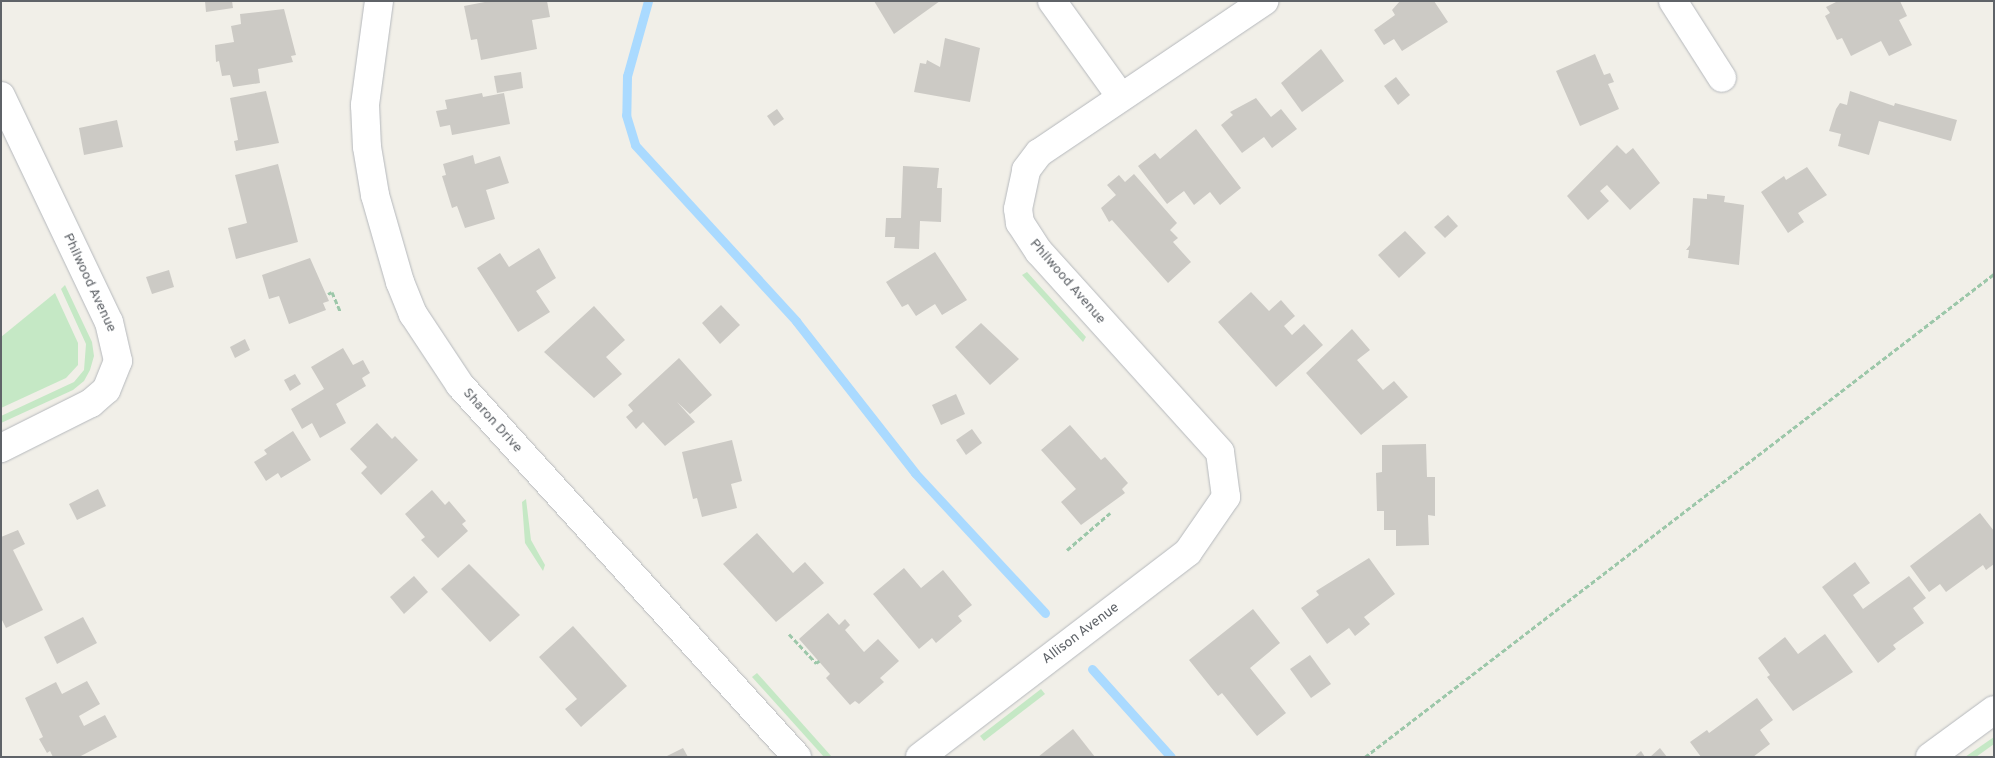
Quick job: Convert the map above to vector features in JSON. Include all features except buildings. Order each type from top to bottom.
[{"type":"street","name":"Sharon Drive","points":[[379,1],[365,105],[367,147],[375,195],[400,282],[413,314],[460,385],[797,757]]},
{"type":"street","points":[[1052,1],[1121,97]]},
{"type":"street","name":"Philwood Avenue","points":[[1226,497],[1220,452],[1039,252],[1020,223],[1020,188],[1026,170],[1039,153],[1264,1]]},
{"type":"street","points":[[1673,1],[1722,78]]},
{"type":"street","name":"Philwood Avenue","points":[[1,96],[109,322],[118,361],[106,390],[91,402],[1,448]]},
{"type":"street","name":"Allison Avenue","points":[[920,757],[1188,552],[1226,497]]},
{"type":"street","points":[[1930,757],[1994,710]]},
{"type":"path","points":[[1365,757],[1994,274]]},
{"type":"path","points":[[328,294],[332,292],[340,311]]},
{"type":"path","points":[[1067,550],[1110,514]]},
{"type":"path","points":[[788,634],[816,663],[819,661]]},
{"type":"green space","points":[[1027,272],[1086,337],[1083,342],[1022,275]]},
{"type":"green space","points":[[65,285],[92,342],[94,356],[90,370],[84,381],[73,390],[1,423],[1,416],[74,382],[84,370],[86,344],[61,289]]},
{"type":"green space","points":[[55,293],[78,343],[78,365],[66,378],[1,408],[1,337]]},
{"type":"green space","points":[[526,499],[531,540],[545,565],[543,571],[525,543],[522,502]]},
{"type":"green space","points":[[757,673],[832,757],[824,757],[752,677]]},
{"type":"green space","points":[[1041,689],[1045,694],[984,741],[980,736]]},
{"type":"green space","points":[[1994,737],[1994,744],[1976,757],[1965,757]]},
{"type":"waterway","points":[[648,1],[627,76],[626,115],[635,145],[796,321],[915,473],[1045,613]]},
{"type":"waterway","points":[[1092,669],[1171,757]]}]
